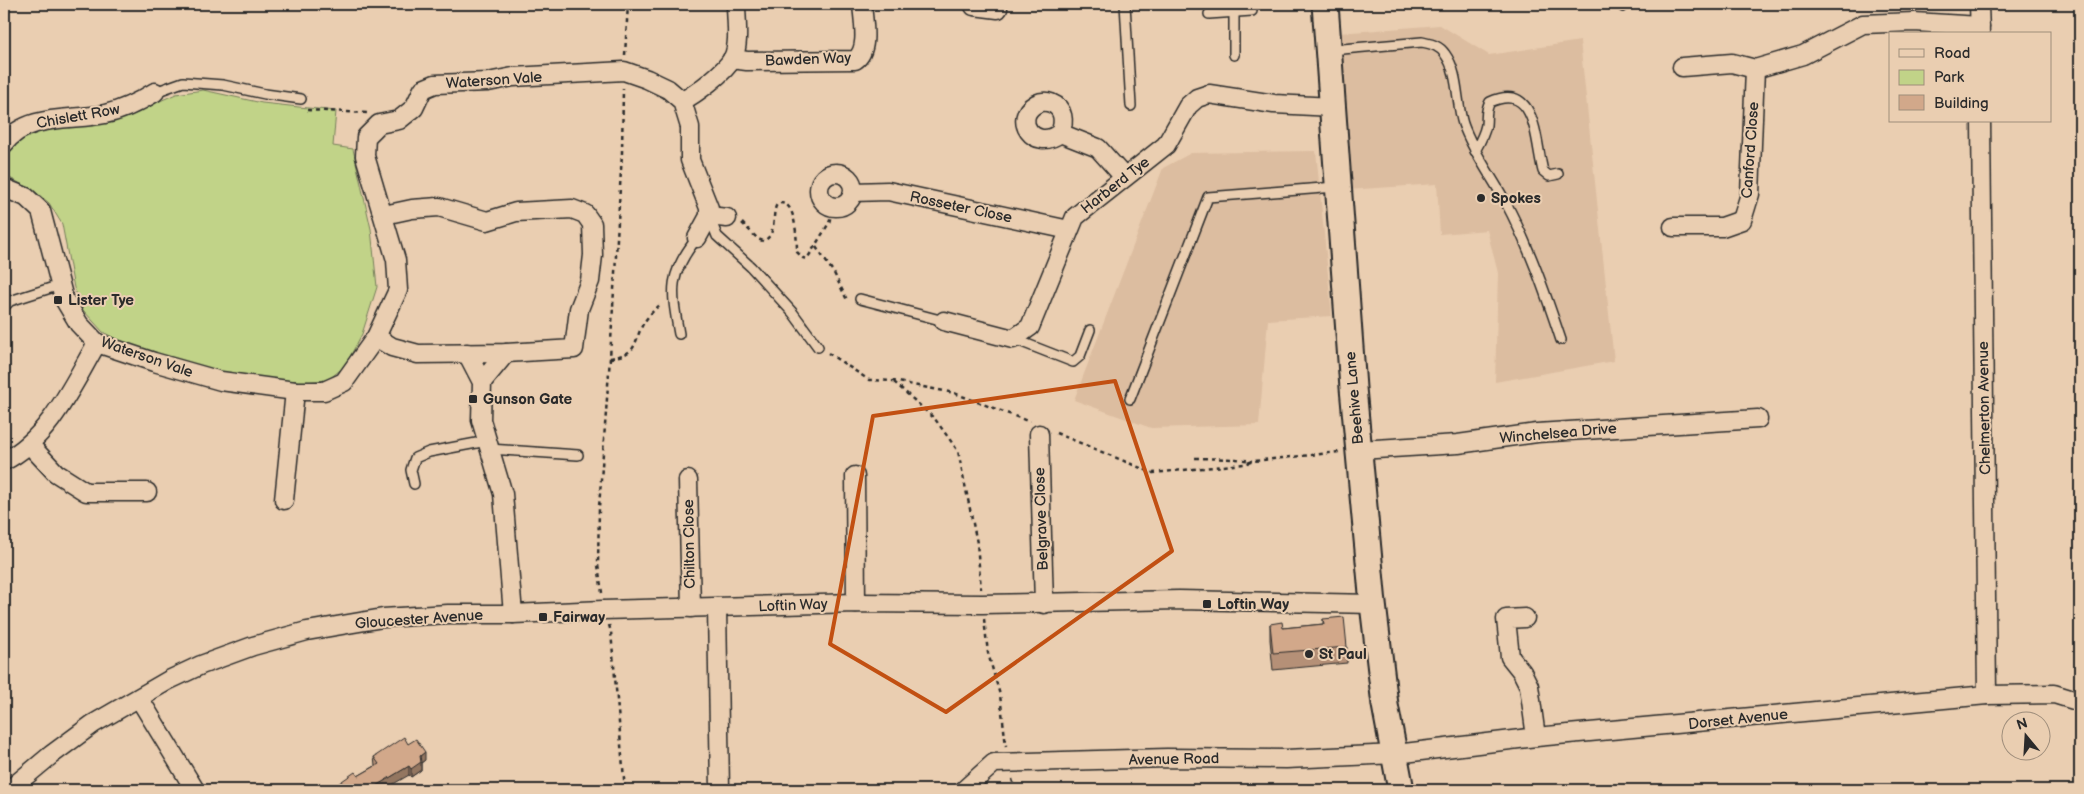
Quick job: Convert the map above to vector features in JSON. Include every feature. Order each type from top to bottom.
[{"type":"main road","name":"Beehive Lane","points":[[1325,4],[1359,450],[1373,604],[1385,705],[1396,754],[1401,790]]},
{"type":"street","points":[[697,238],[709,216],[708,204],[690,160],[690,127],[682,101],[697,94],[732,59],[736,45],[736,4]]},
{"type":"street","name":"Bawden Way","points":[[732,59],[747,61],[855,60],[861,56],[864,47],[862,4]]},
{"type":"street","points":[[973,4],[974,6],[998,10]]},
{"type":"street","points":[[1682,67],[1732,63],[1755,69],[1804,55],[1863,24],[1914,22],[1980,30],[1979,4]]},
{"type":"street","name":"Canford Close","points":[[1673,227],[1722,228],[1742,220],[1750,194],[1755,69]]},
{"type":"street","name":"Waterson Vale","points":[[4,188],[26,197],[41,211],[64,299],[78,324],[97,343],[221,381],[295,391],[324,391],[344,382],[376,337],[398,290],[396,260],[366,156],[366,137],[379,124],[399,120],[414,108],[423,90],[435,84],[488,82],[514,77],[624,71],[668,89],[682,101]]},
{"type":"street","name":"Chislett Row","points":[[4,144],[10,135],[27,126],[60,118],[105,114],[134,105],[155,92]]},
{"type":"street","name":"Harberd Tye","points":[[1013,339],[1030,327],[1074,217],[1166,145],[1188,106],[1197,98],[1209,94],[1274,104],[1333,107]]},
{"type":"street","name":"Chelmerton Avenue","points":[[1981,122],[1987,695]]},
{"type":"street","points":[[1060,133],[1098,148],[1124,177]]},
{"type":"street","points":[[838,172],[845,175],[853,186],[853,192],[846,204],[834,207],[827,205],[819,194],[821,181],[825,176],[838,172]]},
{"type":"street","name":"Rosseter Close","points":[[853,192],[888,191],[1069,230]]},
{"type":"street","points":[[376,337],[392,347],[418,354],[506,353],[574,349],[579,309],[590,281],[593,255],[592,224],[585,214],[572,209],[516,212],[486,221],[439,207],[412,209],[384,215]]},
{"type":"street","points":[[709,216],[733,219]]},
{"type":"street","points":[[944,321],[1013,339]]},
{"type":"street","points":[[4,461],[30,445],[60,405],[97,343]]},
{"type":"street","points":[[467,353],[482,382],[481,420],[503,494],[513,614]]},
{"type":"street","points":[[482,382],[506,353]]},
{"type":"street","points":[[284,500],[295,391]]},
{"type":"street","name":"Winchelsea Drive","points":[[1359,450],[1458,444],[1537,433],[1758,419]]},
{"type":"street","name":"Belgrave Close","points":[[1040,429],[1044,604]]},
{"type":"street","points":[[30,445],[56,473],[86,492],[147,492]]},
{"type":"street","points":[[854,476],[856,603]]},
{"type":"street","name":"Chilton Close","points":[[688,480],[691,608]]},
{"type":"street","name":"Loftin Way","points":[[603,610],[856,603],[1044,604],[1179,600],[1373,604]]},
{"type":"street","points":[[717,607],[720,790]]},
{"type":"street","name":"Gloucester Avenue","points":[[8,790],[51,754],[93,724],[169,680],[201,665],[253,646],[307,631],[383,618],[448,614],[513,614],[603,610]]},
{"type":"street","points":[[1525,618],[1506,619],[1510,657],[1522,672],[1529,686],[1536,737]]},
{"type":"street","name":"Dorset Avenue","points":[[1396,754],[1536,737],[1987,695],[2054,694],[2080,702]]},
{"type":"street","points":[[138,698],[194,790]]},
{"type":"street","name":"Avenue Road","points":[[964,790],[994,763],[1167,758],[1286,759],[1396,754]]},
{"type":"lane","points":[[1125,4],[1131,106]]},
{"type":"lane","points":[[1234,7],[1234,55]]},
{"type":"lane","points":[[1209,14],[1234,7],[1252,10]]},
{"type":"lane","points":[[1328,50],[1422,42],[1435,45],[1445,54],[1452,70],[1463,123],[1475,151],[1505,200],[1528,248],[1561,340]]},
{"type":"lane","points":[[155,92],[183,82],[223,85],[301,98]]},
{"type":"lane","points":[[1475,151],[1483,136],[1486,123],[1486,109],[1490,102],[1510,97],[1519,99],[1529,111],[1542,171],[1548,176],[1558,174]]},
{"type":"lane","points":[[1130,399],[1208,197],[1339,187]]},
{"type":"lane","points":[[709,216],[717,236],[751,267],[787,306],[818,346]]},
{"type":"lane","points":[[679,334],[672,299],[675,275],[684,255],[697,238]]},
{"type":"lane","points":[[4,308],[10,300],[60,285]]},
{"type":"lane","points":[[860,299],[944,321]]},
{"type":"lane","points":[[1013,339],[1074,362],[1080,356],[1090,330]]},
{"type":"lane","points":[[414,484],[411,470],[415,458],[429,452],[488,445],[578,455]]},
{"type":"path","points":[[625,790],[611,632],[603,610],[598,565],[599,507],[622,153],[628,4]]},
{"type":"path","points":[[733,219],[764,241],[772,235],[776,206],[780,203],[789,206],[798,240],[797,252],[800,256],[807,258],[829,222],[834,207]]},
{"type":"path","points":[[816,246],[834,273],[849,304],[860,299]]},
{"type":"path","points":[[610,358],[623,356],[634,349],[647,318],[662,303],[662,295]]},
{"type":"path","points":[[818,346],[869,380],[893,381],[954,393],[1153,473],[1359,450]]},
{"type":"path","points":[[893,381],[936,419],[958,451],[977,544],[988,653],[1000,694],[1007,763],[1015,790]]},
{"type":"path","points":[[1195,458],[1254,461]]},
{"type":"highlighted area","points":[[1115,381],[1172,551],[946,712],[830,644],[873,416]]},
{"type":"shaded area","points":[[1440,25],[1489,55],[1580,41],[1614,361],[1495,382],[1498,273],[1487,230],[1440,234],[1437,184],[1347,190],[1339,33]]},
{"type":"shaded area","points":[[1316,151],[1332,316],[1268,320],[1259,425],[1151,428],[1074,400],[1163,168],[1191,153]]},
{"type":"green space","points":[[203,90],[262,103],[336,111],[333,146],[353,149],[371,229],[377,287],[362,334],[345,366],[328,380],[303,382],[223,374],[124,343],[103,332],[83,310],[74,288],[62,224],[49,203],[33,190],[4,175],[5,154],[21,138],[42,129],[128,115],[176,94]]},
{"type":"building","points":[[1344,617],[1347,647],[1273,653],[1270,624],[1282,622],[1283,628],[1324,624],[1323,619]]},
{"type":"building","points":[[404,737],[408,744],[416,739],[425,752],[420,756],[421,762],[411,769],[409,766],[369,790],[329,790],[355,772],[358,776],[379,764],[374,757]]},
{"type":"place","name":"Spokes","points":[[1481,198]]},
{"type":"place","name":"Lister Tye","points":[[58,300]]},
{"type":"place","name":"Gunson Gate","points":[[473,399]]},
{"type":"place","name":"Loftin Way","points":[[1207,604]]},
{"type":"place","name":"Fairway","points":[[543,617]]},
{"type":"place","name":"St Paul","points":[[1309,654]]}]
